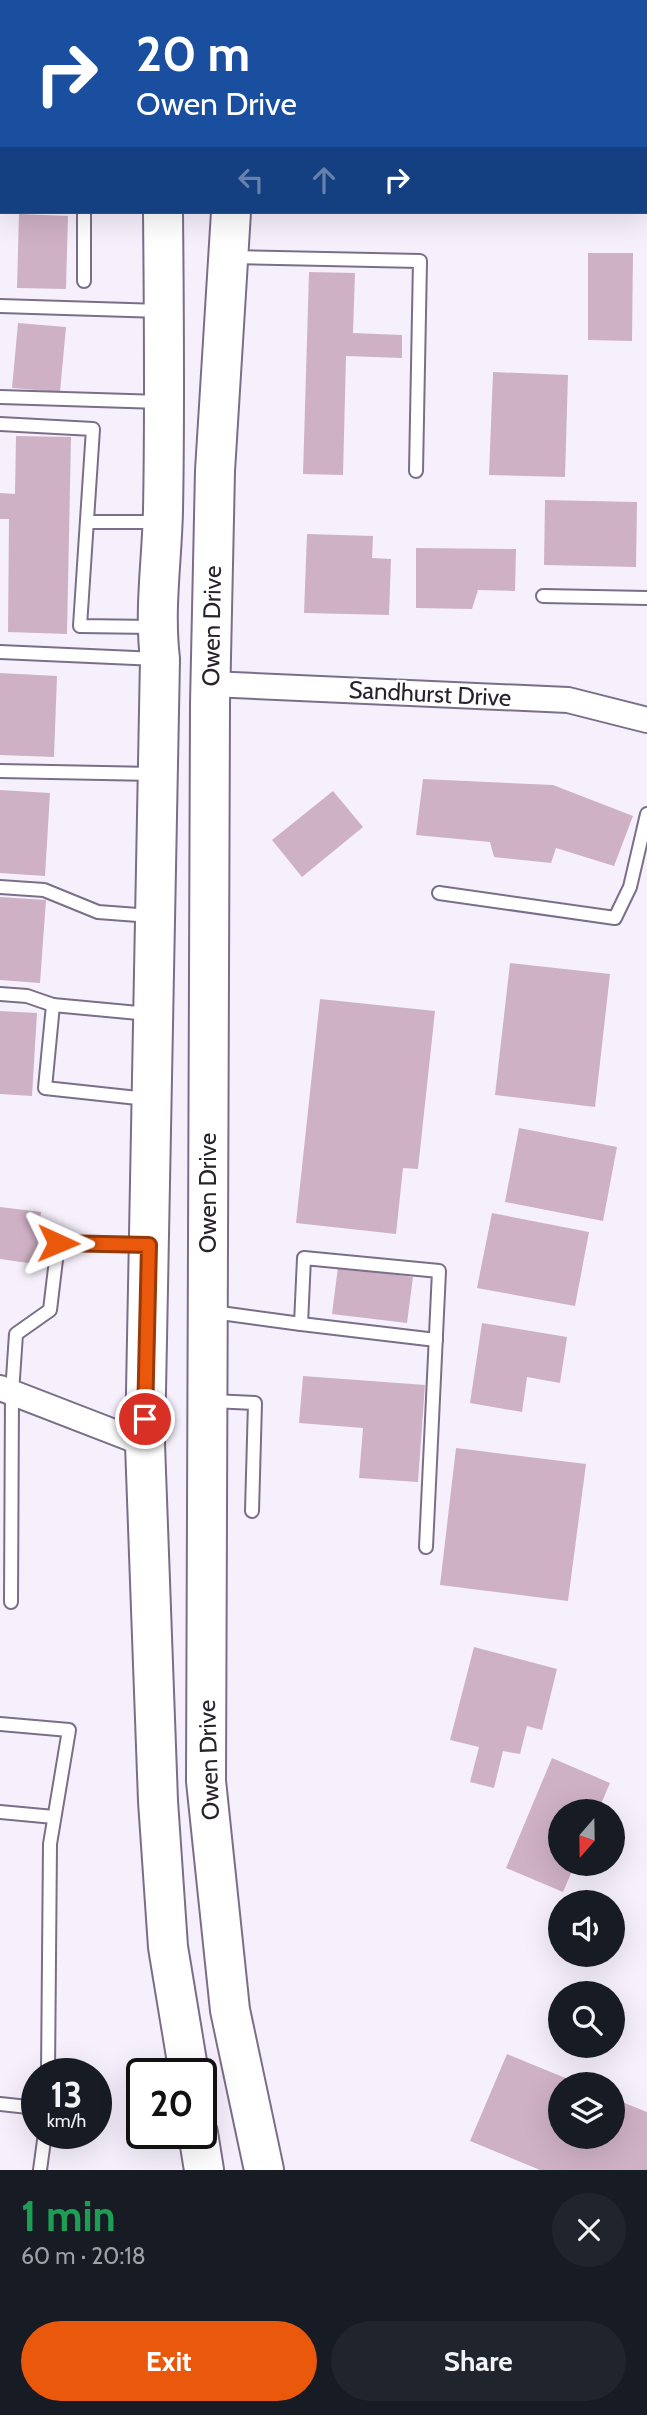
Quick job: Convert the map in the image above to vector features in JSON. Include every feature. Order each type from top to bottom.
[{"type":"highway","points":[[163,214],[165,402],[158,643],[158,775],[145,1444],[158,1801],[169,1947],[186,2058]]},
{"type":"highway","name":"Owen Drive","points":[[231,214],[215,471],[211,684],[206,1781],[230,2010],[264,2170]]},
{"type":"highway","points":[[201,2149],[204,2170]]},
{"type":"street","name":"Sandhurst Drive","points":[[211,684],[568,700],[647,720]]},
{"type":"street","points":[[6,1391],[145,1444]]},
{"type":"lane","points":[[84,214],[84,281]]},
{"type":"lane","points":[[228,257],[420,261],[416,471]]},
{"type":"lane","points":[[0,306],[164,311]]},
{"type":"lane","points":[[0,397],[165,402]]},
{"type":"lane","points":[[0,424],[93,429],[89,522],[80,626],[158,643]]},
{"type":"lane","points":[[89,522],[163,522]]},
{"type":"lane","points":[[544,596],[647,598]]},
{"type":"lane","points":[[0,652],[158,643]]},
{"type":"lane","points":[[0,771],[158,775]]},
{"type":"lane","points":[[439,893],[615,918],[630,887],[647,814]]},
{"type":"lane","points":[[0,887],[44,890],[98,912],[155,916]]},
{"type":"lane","points":[[0,994],[27,996],[53,1005],[153,1015]]},
{"type":"lane","points":[[53,1005],[45,1088],[151,1099]]},
{"type":"lane","points":[[11,1602],[6,1391],[16,1334],[50,1310],[58,1243],[149,1245]]},
{"type":"lane","points":[[302,1324],[304,1258],[439,1272],[426,1547]]},
{"type":"lane","points":[[208,1312],[436,1340]]},
{"type":"lane","points":[[208,1401],[255,1404],[252,1511]]},
{"type":"lane","points":[[0,1724],[69,1730],[50,1844],[48,2058]]},
{"type":"lane","points":[[0,1812],[54,1816]]},
{"type":"lane","points":[[0,2104],[21,2106]]},
{"type":"lane","points":[[40,2170],[43,2149]]},
{"type":"building","points":[[19,214],[68,216],[66,289],[17,288]]},
{"type":"building","points":[[588,253],[633,253],[632,341],[588,340]]},
{"type":"building","points":[[309,272],[355,273],[353,333],[402,335],[402,358],[346,356],[343,475],[303,474]]},
{"type":"building","points":[[18,323],[66,327],[60,392],[12,388]]},
{"type":"building","points":[[493,372],[568,375],[565,477],[489,475]]},
{"type":"building","points":[[16,436],[71,437],[67,634],[8,632],[9,519],[0,519],[0,493],[15,494]]},
{"type":"building","points":[[545,500],[637,502],[636,567],[544,565]]},
{"type":"building","points":[[307,534],[373,536],[372,558],[391,559],[389,615],[304,613]]},
{"type":"building","points":[[416,548],[516,549],[515,591],[478,590],[472,609],[416,608]]},
{"type":"building","points":[[0,673],[57,676],[54,757],[0,755]]},
{"type":"building","points":[[423,779],[553,785],[633,816],[614,866],[556,848],[551,863],[494,857],[490,842],[416,835]]},
{"type":"building","points":[[0,790],[50,793],[45,876],[0,873]]},
{"type":"building","points":[[333,791],[363,827],[302,877],[272,840]]},
{"type":"building","points":[[0,897],[46,900],[40,983],[0,980]]},
{"type":"building","points":[[510,963],[610,974],[595,1107],[495,1095]]},
{"type":"building","points":[[320,999],[435,1011],[418,1169],[403,1168],[396,1234],[296,1223]]},
{"type":"building","points":[[0,1011],[37,1013],[32,1096],[0,1094]]},
{"type":"building","points":[[519,1128],[617,1147],[603,1221],[505,1202]]},
{"type":"building","points":[[0,1207],[41,1212],[35,1264],[0,1259]]},
{"type":"building","points":[[492,1213],[589,1232],[575,1306],[477,1288]]},
{"type":"building","points":[[338,1267],[413,1277],[407,1323],[332,1314]]},
{"type":"building","points":[[482,1323],[567,1337],[560,1383],[527,1377],[522,1412],[470,1403]]},
{"type":"building","points":[[303,1376],[425,1385],[418,1482],[359,1478],[363,1428],[299,1423]]},
{"type":"building","points":[[456,1448],[586,1464],[568,1601],[440,1585]]},
{"type":"building","points":[[474,1647],[557,1669],[542,1730],[527,1726],[520,1754],[503,1751],[494,1788],[470,1782],[479,1747],[450,1740]]},
{"type":"building","points":[[552,1758],[610,1783],[603,1799],[548,1799],[548,1876],[570,1876],[564,1890],[506,1868]]},
{"type":"building","points":[[507,2054],[551,2072],[548,2072],[548,2149],[625,2149],[625,2103],[647,2112],[647,2170],[540,2170],[470,2141]]},
{"type":"route","points":[[58,1243],[149,1245],[145,1419]]}]
